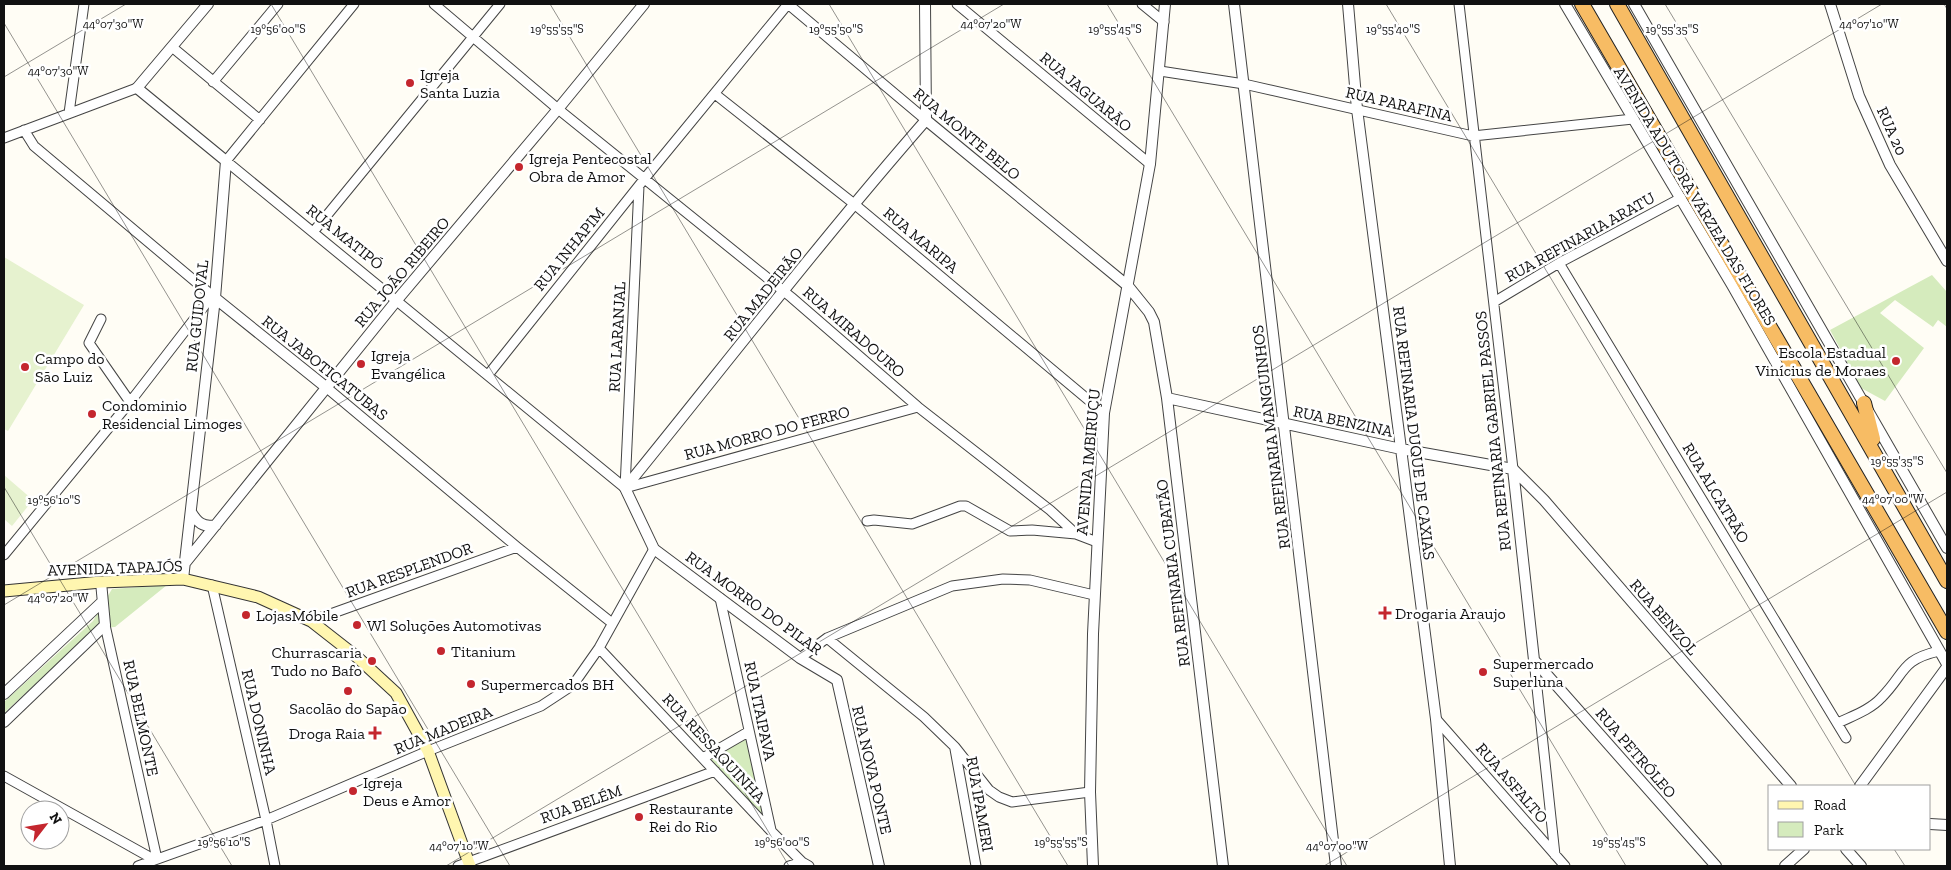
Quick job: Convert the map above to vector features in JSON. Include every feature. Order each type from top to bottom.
[{"type":"highway","points":[[1582,4],[1947,632]]},
{"type":"highway","points":[[1617,4],[1879,459],[1947,581]]},
{"type":"highway","points":[[1864,403],[1879,459]]},
{"type":"main road","name":"AVENIDA TAPAJÓS","points":[[4,591],[101,582],[182,579],[258,597],[311,621],[357,657],[396,693],[428,751],[466,865]]},
{"type":"street","points":[[69,114],[84,4]]},
{"type":"street","points":[[4,138],[137,88],[208,4]]},
{"type":"street","points":[[214,82],[278,4]]},
{"type":"street","points":[[226,161],[354,4]]},
{"type":"street","name":"RUA MIRADOURO","points":[[434,4],[558,109],[791,297],[918,407],[1050,510],[1076,534],[1097,542]]},
{"type":"street","points":[[314,231],[500,4]]},
{"type":"street","name":"RUA JOÃO RIBEIRO","points":[[185,563],[397,300],[644,4]]},
{"type":"street","name":"RUA INHAPIM","points":[[488,375],[638,186],[788,4]]},
{"type":"street","name":"RUA MONTE BELO","points":[[788,4],[1128,286]]},
{"type":"street","points":[[925,4],[926,120]]},
{"type":"street","name":"RUA JAGUARÃO","points":[[957,4],[1150,164]]},
{"type":"street","points":[[1142,4],[1164,22]]},
{"type":"street","name":"AVENIDA IMBIRUÇU","points":[[1093,866],[1090,792],[1094,595],[1104,413],[1150,164],[1160,71],[1164,4]]},
{"type":"street","name":"RUA REFINARIA MANGUINHOS","points":[[1234,4],[1336,866]]},
{"type":"street","name":"RUA REFINARIA DUQUE DE CAXIAS","points":[[1348,4],[1356,109],[1436,719],[1450,866]]},
{"type":"street","name":"RUA REFINARIA GABRIEL PASSOS","points":[[1459,4],[1555,855]]},
{"type":"street","name":"AVENIDA ADUTORA VÁRZEA DAS FLORES","points":[[1565,4],[1732,285],[1947,666]]},
{"type":"street","points":[[1634,4],[1947,548]]},
{"type":"street","name":"RUA 20","points":[[1830,4],[1860,96],[1890,166],[1947,261]]},
{"type":"street","points":[[172,47],[260,120]]},
{"type":"street","name":"RUA PARAFINA","points":[[1160,71],[1244,84],[1473,136],[1633,119]]},
{"type":"street","name":"RUA MATIPÓ","points":[[137,88],[314,231],[625,488]]},
{"type":"street","name":"RUA MARIPA","points":[[715,94],[853,203],[1104,413]]},
{"type":"street","name":"RUA MADEIRÃO","points":[[625,488],[784,292],[853,203],[926,120]]},
{"type":"street","name":"RUA JABOTICATUBAS","points":[[24,130],[34,146],[214,297],[612,623]]},
{"type":"street","name":"RUA GUIDOVAL","points":[[182,579],[214,297],[226,161]]},
{"type":"street","name":"RUA LARANJAL","points":[[625,488],[638,186]]},
{"type":"street","name":"RUA REFINARIA ARATU","points":[[1494,302],[1559,263],[1681,198]]},
{"type":"street","name":"RUA ALCATRÃO","points":[[1559,263],[1846,738]]},
{"type":"street","name":"RUA REFINARIA CUBATÃO","points":[[1128,286],[1149,312],[1154,322],[1167,398],[1223,866]]},
{"type":"street","points":[[4,555],[214,297]]},
{"type":"street","points":[[101,319],[89,344],[130,402]]},
{"type":"street","name":"RUA BENZINA","points":[[1167,398],[1401,449],[1512,469]]},
{"type":"street","name":"RUA MORRO DO FERRO","points":[[625,488],[918,407]]},
{"type":"street","name":"RUA BENZOL","points":[[1512,469],[1544,500],[1791,785]]},
{"type":"street","points":[[625,488],[654,549]]},
{"type":"street","points":[[866,521],[874,520],[912,524],[960,506],[966,506],[1010,531],[1032,530],[1076,534]]},
{"type":"street","points":[[190,512],[201,525],[208,527],[216,525]]},
{"type":"street","name":"RUA RESPLENDOR","points":[[311,621],[517,547]]},
{"type":"street","name":"RUA MORRO DO PILAR","points":[[654,549],[800,658],[837,680]]},
{"type":"street","name":"RUA MADEIRA","points":[[138,866],[266,820],[428,751],[541,706],[573,685],[599,648],[654,549]]},
{"type":"street","points":[[800,658],[827,638],[958,585],[1002,579],[1030,580],[1094,595]]},
{"type":"street","name":"RUA BELMONTE","points":[[101,582],[105,625],[156,860]]},
{"type":"street","name":"RUA DONINHA","points":[[212,585],[275,866]]},
{"type":"street","name":"RUA ITAIPAVA","points":[[720,598],[771,831]]},
{"type":"street","points":[[4,694],[102,602]]},
{"type":"street","points":[[4,722],[105,625]]},
{"type":"street","name":"RUA MORRO DO PILAR","points":[[827,638],[924,717],[955,747],[989,790],[999,797],[1012,802],[1090,792]]},
{"type":"street","name":"RUA RESSAQUINHA","points":[[599,648],[771,831],[805,864]]},
{"type":"street","points":[[1838,723],[1880,700],[1907,664],[1922,655],[1939,651]]},
{"type":"street","name":"RUA PETRÓLEO","points":[[1534,660],[1716,866]]},
{"type":"street","points":[[1861,785],[1947,666]]},
{"type":"street","name":"RUA NOVA PONTE","points":[[837,680],[879,866]]},
{"type":"street","name":"RUA ASFALTO","points":[[1436,719],[1565,866]]},
{"type":"street","points":[[703,758],[748,732]]},
{"type":"street","name":"RUA IPAMERI","points":[[955,747],[976,866]]},
{"type":"street","name":"RUA BELÉM","points":[[466,865],[715,770]]},
{"type":"street","points":[[4,776],[156,860]]},
{"type":"street","points":[[1931,824],[1947,825]]},
{"type":"street","points":[[1785,866],[1803,850]]},
{"type":"street","points":[[1847,850],[1861,866]]},
{"type":"street","points":[[789,866],[805,864]]},
{"type":"green space","name":"Campo do São Luiz","points":[[4,257],[84,305],[8,431],[4,429]]},
{"type":"green space","points":[[1932,275],[1947,292],[1947,327],[1938,320],[1933,327],[1895,300],[1880,313],[1924,348],[1885,401],[1861,388],[1830,330]]},
{"type":"green space","points":[[4,475],[33,500],[12,526],[4,519]]},
{"type":"green space","points":[[167,585],[115,627],[96,628],[4,713],[4,702],[93,621],[112,589]]},
{"type":"green space","points":[[746,736],[768,826],[705,758]]},
{"type":"place","name":"Igreja Santa Luzia","points":[[410,83]]},
{"type":"place","name":"Igreja Pentecostal Obra de Amor","points":[[519,167]]},
{"type":"place","name":"Escola Estadual Vinícius de Moraes","points":[[1896,361]]},
{"type":"place","name":"Igreja Evangélica","points":[[361,364]]},
{"type":"place","name":"Campo do São Luiz","points":[[25,367]]},
{"type":"place","name":"Condominio Residencial Limoges","points":[[92,414]]},
{"type":"place","name":"Drogaria Araujo","points":[[1385,613]]},
{"type":"place","name":"LojasMóbile","points":[[246,615]]},
{"type":"place","name":"Wl Soluções Automotivas","points":[[357,625]]},
{"type":"place","name":"Titanium","points":[[441,651]]},
{"type":"place","name":"Churrascaria Tudo no Bafo","points":[[372,661]]},
{"type":"place","name":"Supermercado Superluna","points":[[1483,672]]},
{"type":"place","name":"Supermercados BH","points":[[471,684]]},
{"type":"place","name":"Sacolão do Sapão","points":[[348,691]]},
{"type":"place","name":"Droga Raia","points":[[375,733]]},
{"type":"place","name":"Igreja Deus e Amor","points":[[353,791]]},
{"type":"place","name":"Restaurante Rei do Rio","points":[[639,817]]}]
